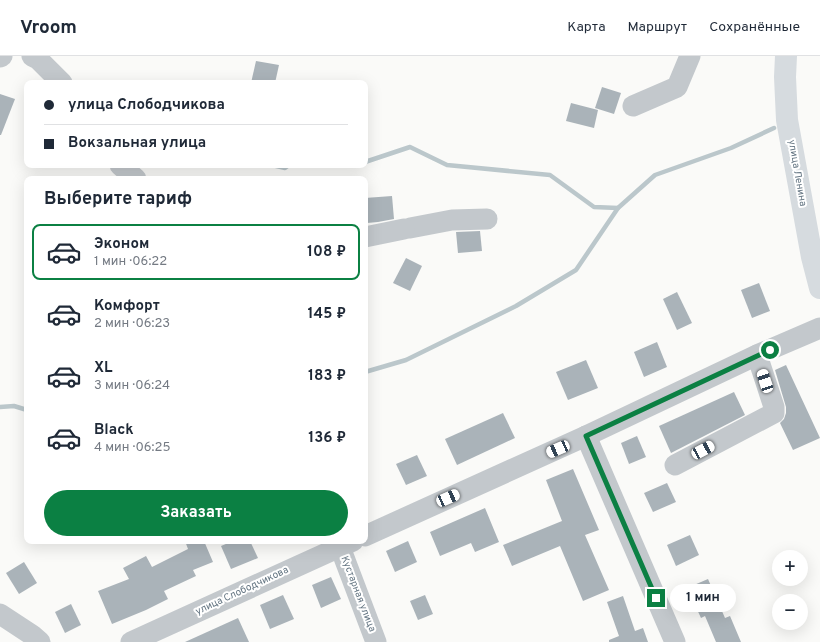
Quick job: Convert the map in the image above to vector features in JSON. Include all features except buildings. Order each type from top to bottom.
[{"type":"main road","name":"улица Ленина","points":[[786,56],[785,77],[787,120],[812,257],[820,288]]},
{"type":"street","points":[[32,56],[38,59],[59,80]]},
{"type":"street","points":[[633,106],[677,87],[690,56]]},
{"type":"street","points":[[123,168],[133,176]]},
{"type":"street","points":[[368,236],[452,220],[487,219]]},
{"type":"street","points":[[368,535],[586,436],[757,355],[820,328]]},
{"type":"street","points":[[675,464],[774,413],[774,407],[757,355]]},
{"type":"street","points":[[586,436],[675,642]]},
{"type":"street","name":"улица Слободчикова","points":[[131,642],[346,544]]},
{"type":"street","name":"Кустарная улица","points":[[346,544],[376,642]]},
{"type":"street","points":[[0,614],[40,642]]},
{"type":"waterway","points":[[368,371],[406,360],[516,306],[576,270],[618,208],[655,175],[731,148],[774,128]]},
{"type":"waterway","points":[[368,161],[410,147],[447,165],[550,175],[594,207],[618,208]]},
{"type":"waterway","points":[[0,407],[14,406],[24,409]]},
{"type":"route","points":[[656,598],[586,436],[770,350]]}]
